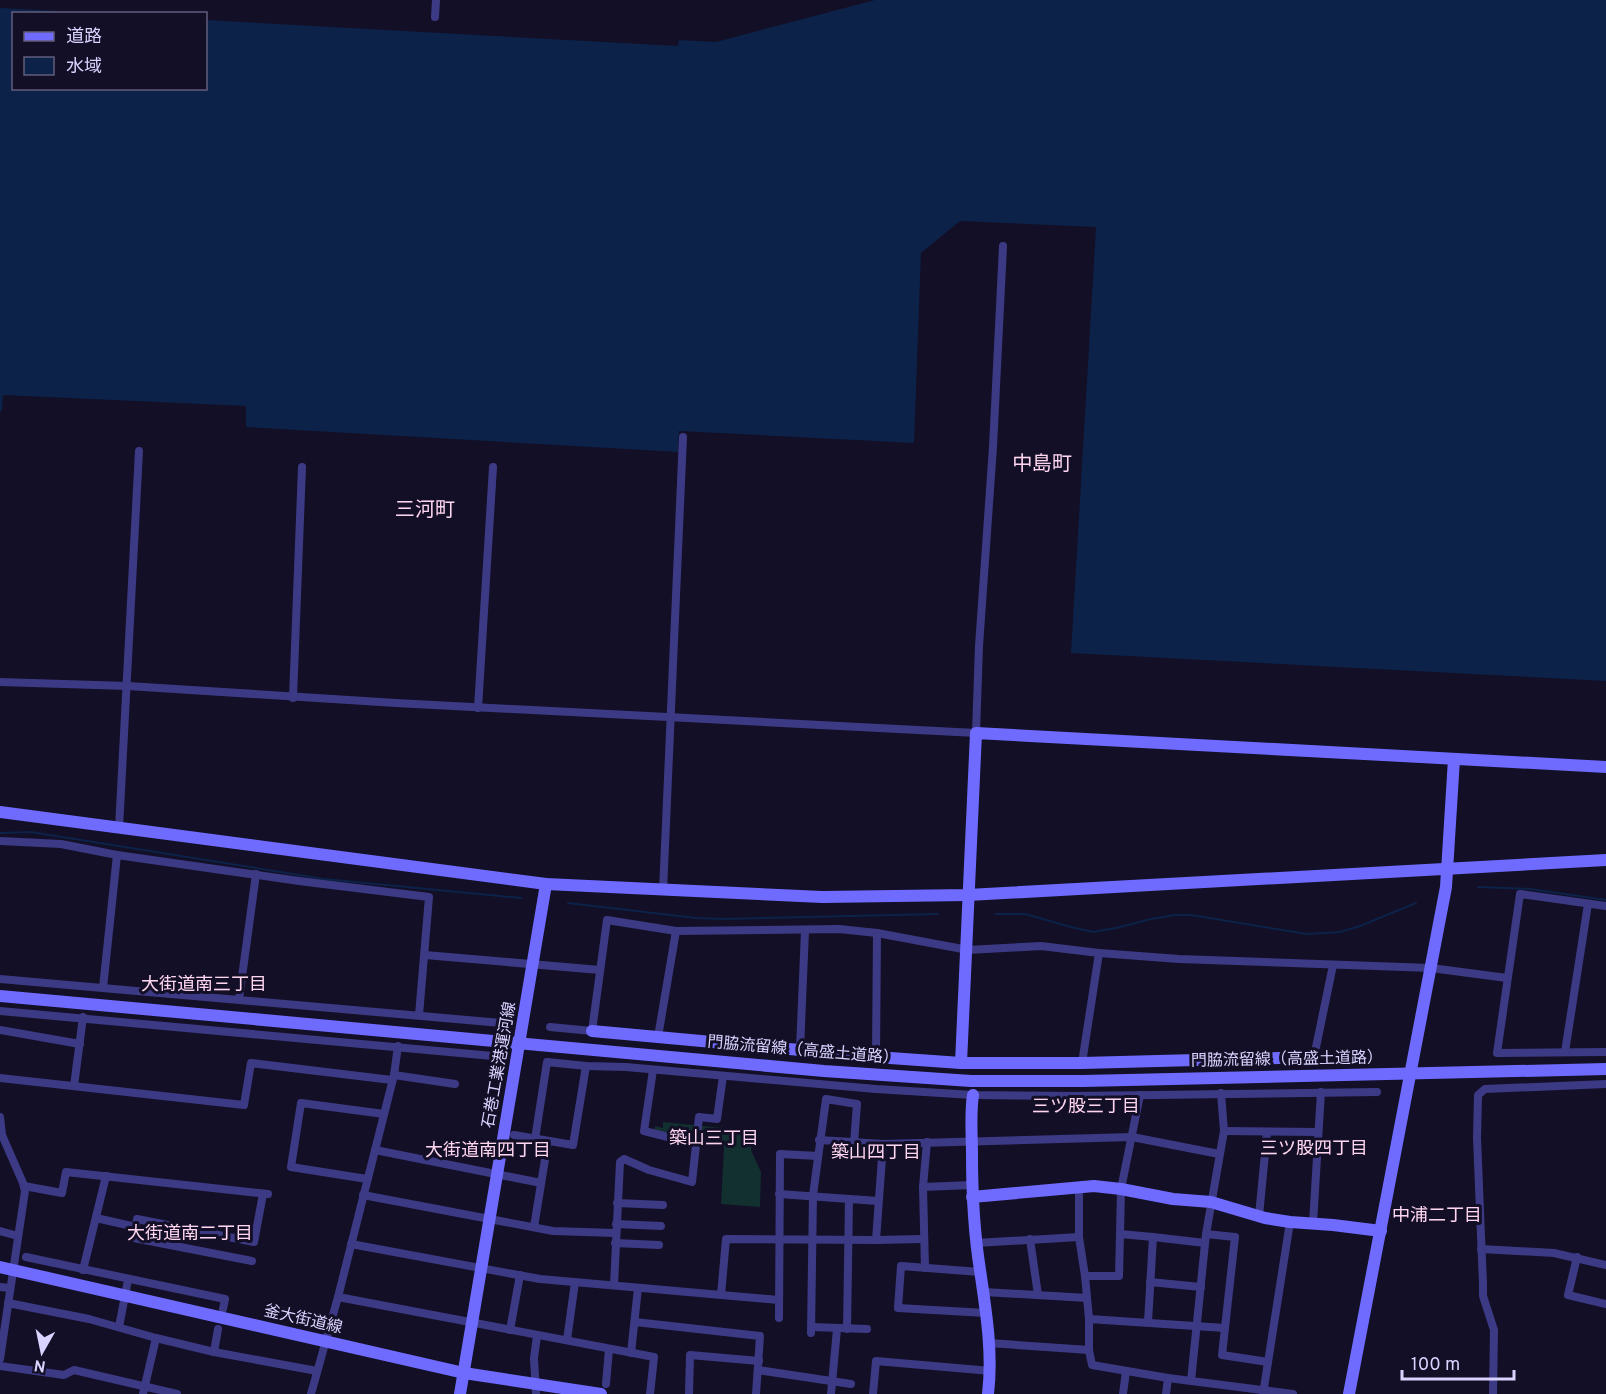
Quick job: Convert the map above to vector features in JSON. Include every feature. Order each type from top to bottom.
[{"type":"street","points":[[435,17],[436,0]]},
{"type":"street","points":[[961,1063],[968,950],[968,895],[979,646],[993,447],[1003,246]]},
{"type":"street","points":[[663,891],[683,437]]},
{"type":"street","points":[[119,828],[139,451]]},
{"type":"street","points":[[293,698],[302,466]]},
{"type":"street","points":[[478,708],[493,467]]},
{"type":"street","points":[[0,682],[128,686],[293,698],[1606,767]]},
{"type":"street","points":[[1349,1394],[1448,868],[1454,759]]},
{"type":"street","points":[[0,812],[546,884],[822,897],[968,895],[1606,860]]},
{"type":"street","points":[[0,841],[61,844],[117,855],[429,897],[419,1015]]},
{"type":"street","points":[[103,988],[117,855]]},
{"type":"street","points":[[239,999],[256,874]]},
{"type":"street","name":"石巻工業港運河線","points":[[460,1394],[546,884]]},
{"type":"street","points":[[1606,906],[1520,894],[1497,1053],[1606,1052]]},
{"type":"street","points":[[1565,1053],[1588,904]]},
{"type":"street","points":[[592,1031],[608,920],[676,931],[839,929],[877,933],[968,950],[1041,946],[1179,959],[1431,968],[1507,978]]},
{"type":"street","points":[[658,1037],[676,931]]},
{"type":"street","points":[[800,1049],[806,931]]},
{"type":"street","points":[[876,1057],[877,933]]},
{"type":"street","points":[[1082,1063],[1098,953]]},
{"type":"street","points":[[425,955],[600,970]]},
{"type":"street","points":[[550,1027],[961,1063],[1082,1063],[1314,1057],[1333,965]]},
{"type":"street","points":[[0,979],[501,1023]]},
{"type":"street","name":"門脇流留線（高盛土道路）","points":[[0,996],[824,1071],[971,1081],[1083,1081],[1606,1070]]},
{"type":"street","points":[[0,1011],[493,1056]]},
{"type":"street","points":[[74,1086],[83,1017]]},
{"type":"street","points":[[0,1030],[80,1044]]},
{"type":"street","points":[[310,1394],[338,1297],[393,1078],[398,1046]]},
{"type":"street","points":[[535,1138],[547,1062],[973,1095],[1377,1092]]},
{"type":"street","points":[[0,1078],[244,1105],[251,1063],[455,1084]]},
{"type":"street","points":[[514,1135],[573,1145],[586,1066]]},
{"type":"street","points":[[653,1070],[644,1131],[696,1144]]},
{"type":"street","points":[[614,1285],[620,1162],[624,1159],[649,1170],[692,1182],[699,1117],[717,1119],[723,1076]]},
{"type":"street","points":[[1493,1394],[1494,1330],[1484,1296],[1481,1249],[1477,1138],[1478,1095],[1481,1091],[1516,1086],[1606,1084]]},
{"type":"street","points":[[1313,1223],[1321,1092]]},
{"type":"street","points":[[1191,1381],[1206,1239],[1224,1131],[1221,1093]]},
{"type":"street","points":[[973,1095],[972,1191],[989,1343],[991,1371],[988,1394]]},
{"type":"street","points":[[1085,1276],[1119,1276],[1121,1189],[1140,1095]]},
{"type":"street","points":[[854,1143],[857,1104],[826,1099],[813,1196],[811,1330],[867,1329]]},
{"type":"street","points":[[367,1179],[291,1167],[301,1103],[384,1114]]},
{"type":"street","points":[[0,1118],[2,1135],[24,1186],[0,1359]]},
{"type":"street","points":[[1224,1131],[1318,1132]]},
{"type":"street","points":[[1259,1216],[1267,1132]]},
{"type":"street","points":[[819,1140],[883,1144],[1132,1137],[1219,1154]]},
{"type":"street","points":[[534,1227],[548,1141]]},
{"type":"street","points":[[925,1268],[922,1187],[927,1143]]},
{"type":"street","points":[[876,1240],[883,1144]]},
{"type":"street","points":[[375,1150],[541,1183]]},
{"type":"street","points":[[779,1318],[780,1154],[818,1156]]},
{"type":"street","points":[[24,1186],[62,1193],[66,1172],[266,1194],[254,1242],[137,1219],[134,1238],[252,1261]]},
{"type":"street","points":[[83,1270],[106,1176]]},
{"type":"street","points":[[922,1187],[972,1191],[1094,1186],[1173,1199],[1211,1202],[1290,1222],[1381,1231]]},
{"type":"street","points":[[1079,1188],[1079,1237],[1085,1276],[1089,1350],[1092,1365],[1263,1392],[1293,1394]]},
{"type":"street","points":[[779,1194],[878,1201]]},
{"type":"street","points":[[363,1196],[553,1231],[662,1226]]},
{"type":"street","points":[[847,1329],[849,1199]]},
{"type":"street","points":[[617,1203],[663,1205]]},
{"type":"street","points":[[96,1218],[136,1227]]},
{"type":"street","points":[[1263,1392],[1290,1222]]},
{"type":"street","points":[[0,1231],[18,1236]]},
{"type":"street","points":[[1120,1234],[1153,1238],[1235,1237],[1222,1355],[1268,1362]]},
{"type":"street","points":[[976,1242],[1079,1237]]},
{"type":"street","points":[[1148,1322],[1153,1238]]},
{"type":"street","points":[[721,1295],[726,1239],[923,1239]]},
{"type":"street","points":[[1030,1239],[1038,1295]]},
{"type":"street","points":[[615,1243],[659,1245]]},
{"type":"street","points":[[351,1244],[520,1275],[779,1300]]},
{"type":"street","points":[[1481,1249],[1554,1253],[1606,1265]]},
{"type":"street","points":[[26,1257],[225,1299],[222,1309]]},
{"type":"street","points":[[1577,1257],[1568,1295],[1606,1304]]},
{"type":"street","name":"釜大街道線","points":[[0,1266],[536,1389],[604,1389]]},
{"type":"street","points":[[980,1272],[901,1266],[898,1308],[986,1312]]},
{"type":"street","points":[[510,1330],[520,1275]]},
{"type":"street","points":[[119,1327],[128,1280]]},
{"type":"street","points":[[567,1340],[575,1282]]},
{"type":"street","points":[[1150,1282],[1201,1287]]},
{"type":"street","points":[[0,1287],[10,1288]]},
{"type":"street","points":[[631,1353],[638,1288]]},
{"type":"street","points":[[984,1292],[1087,1298]]},
{"type":"street","points":[[338,1297],[654,1357],[650,1394]]},
{"type":"street","points":[[8,1303],[119,1327],[214,1352],[317,1371]]},
{"type":"street","points":[[269,1308],[331,1323]]},
{"type":"street","points":[[1089,1319],[1225,1328]]},
{"type":"street","points":[[635,1323],[760,1336],[756,1394]]},
{"type":"street","points":[[214,1352],[218,1329]]},
{"type":"street","points":[[831,1394],[837,1329]]},
{"type":"street","points":[[536,1389],[534,1358],[537,1336]]},
{"type":"street","points":[[144,1390],[156,1338]]},
{"type":"street","points":[[989,1343],[1089,1350]]},
{"type":"street","points":[[604,1389],[609,1349]]},
{"type":"street","points":[[688,1394],[690,1355],[759,1360]]},
{"type":"street","points":[[873,1394],[876,1361],[991,1371]]},
{"type":"street","points":[[0,1366],[64,1375],[74,1370],[144,1390],[177,1394]]},
{"type":"street","points":[[758,1370],[851,1384]]},
{"type":"street","points":[[1122,1394],[1126,1371]]},
{"type":"street","points":[[1166,1394],[1168,1378]]},
{"type":"green space","points":[[663,1122],[753,1131],[751,1150],[761,1172],[760,1207],[721,1204],[724,1148],[719,1137],[701,1135],[700,1142],[654,1131],[655,1126],[663,1128]]},
{"type":"water","points":[[875,0],[1606,0],[1606,681],[1071,653],[1096,227],[960,221],[921,253],[914,443],[679,431],[678,452],[246,427],[246,406],[3,395],[2,411],[0,411],[0,8],[78,12],[12,12],[12,90],[207,90],[207,20],[678,46],[679,40],[716,42]]},
{"type":"waterway","points":[[0,833],[31,832],[324,879],[521,898]]},
{"type":"waterway","points":[[1478,887],[1530,889],[1606,900]]},
{"type":"waterway","points":[[568,903],[722,919],[938,914]]},
{"type":"waterway","points":[[996,914],[1025,914],[1093,932],[1151,919],[1191,915],[1307,934],[1340,932],[1416,903]]},
{"type":"district","name":"中島町","points":[[1042,465]]},
{"type":"district","name":"三河町","points":[[425,511]]},
{"type":"district","name":"大街道南三丁目","points":[[204,985]]},
{"type":"district","name":"三ツ股三丁目","points":[[1086,1107]]},
{"type":"district","name":"築山三丁目","points":[[714,1139]]},
{"type":"district","name":"三ツ股四丁目","points":[[1314,1149]]},
{"type":"district","name":"大街道南四丁目","points":[[488,1151]]},
{"type":"district","name":"築山四丁目","points":[[876,1153]]},
{"type":"district","name":"中浦二丁目","points":[[1437,1216]]},
{"type":"district","name":"大街道南二丁目","points":[[190,1234]]}]
